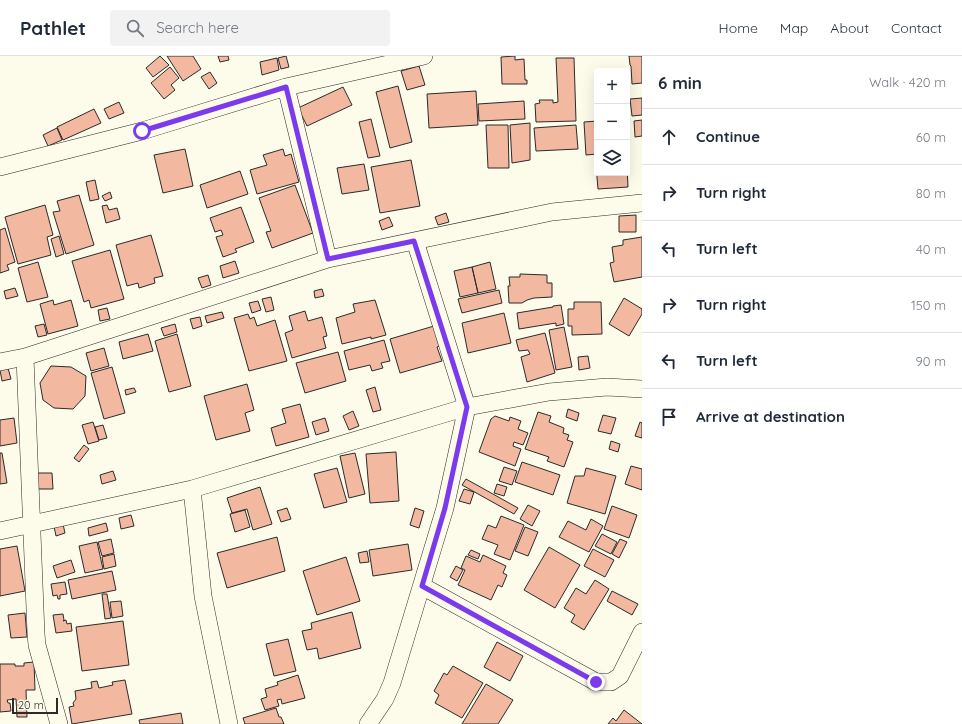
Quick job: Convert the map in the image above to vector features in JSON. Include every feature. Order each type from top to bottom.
[{"type":"street","points":[[0,167],[142,131],[286,87],[424,56]]},
{"type":"street","points":[[286,87],[328,259]]},
{"type":"street","points":[[0,362],[25,357],[328,259],[552,212],[642,203]]},
{"type":"street","points":[[368,724],[385,699],[392,683],[445,508],[467,407],[414,241]]},
{"type":"street","points":[[25,357],[37,646],[59,724]]},
{"type":"street","points":[[0,532],[192,489],[467,407],[549,392],[608,387],[642,389]]},
{"type":"street","points":[[192,489],[203,596],[229,724]]},
{"type":"street","points":[[422,586],[596,682],[610,682],[620,676],[642,632]]},
{"type":"building","points":[[160,56],[169,65],[153,77],[146,68]]},
{"type":"building","points":[[167,56],[193,56],[201,69],[183,81]]},
{"type":"building","points":[[218,56],[228,56],[229,60],[220,62]]},
{"type":"building","points":[[286,56],[289,67],[281,69],[278,58]]},
{"type":"building","points":[[515,56],[515,60],[524,59],[525,80],[527,80],[527,84],[502,84],[501,57]]},
{"type":"building","points":[[629,56],[642,56],[642,83],[632,84]]},
{"type":"building","points":[[277,58],[279,70],[262,75],[260,62]]},
{"type":"building","points":[[556,58],[574,58],[576,121],[536,122],[535,104],[540,103],[539,100],[553,100],[553,103],[558,102]]},
{"type":"building","points":[[419,66],[425,85],[407,90],[401,71]]},
{"type":"building","points":[[170,67],[179,78],[171,85],[175,90],[164,99],[151,83]]},
{"type":"building","points":[[210,72],[217,83],[209,89],[201,77]]},
{"type":"building","points":[[398,86],[412,142],[390,148],[376,92]]},
{"type":"building","points":[[343,87],[352,105],[307,126],[298,108]]},
{"type":"building","points":[[476,91],[478,125],[429,128],[427,94]]},
{"type":"building","points":[[642,98],[642,115],[632,116],[630,99]]},
{"type":"building","points":[[524,101],[525,119],[479,121],[478,104]]},
{"type":"building","points":[[119,102],[124,113],[109,119],[104,109]]},
{"type":"building","points":[[94,109],[101,123],[63,140],[57,127]]},
{"type":"building","points":[[371,119],[380,156],[368,158],[359,122]]},
{"type":"building","points":[[642,120],[642,136],[635,137],[634,121]]},
{"type":"building","points":[[594,121],[594,154],[586,155],[584,122]]},
{"type":"building","points":[[530,123],[530,160],[512,163],[510,125]]},
{"type":"building","points":[[486,125],[508,125],[509,168],[488,168]]},
{"type":"building","points":[[576,125],[578,149],[536,151],[534,128]]},
{"type":"building","points":[[57,128],[62,140],[48,146],[43,135]]},
{"type":"building","points":[[185,149],[193,186],[163,193],[154,155]]},
{"type":"building","points":[[283,149],[285,156],[291,154],[299,182],[257,194],[250,170],[267,165],[263,155]]},
{"type":"building","points":[[411,160],[420,206],[380,213],[371,167]]},
{"type":"building","points":[[364,164],[369,190],[342,194],[337,168]]},
{"type":"building","points":[[240,171],[248,194],[207,208],[200,185]]},
{"type":"building","points":[[597,176],[627,176],[628,187],[598,189]]},
{"type":"building","points":[[95,180],[99,199],[90,201],[86,182]]},
{"type":"building","points":[[295,185],[313,233],[272,248],[266,232],[271,231],[259,198]]},
{"type":"building","points":[[110,192],[112,198],[105,201],[102,196]]},
{"type":"building","points":[[79,195],[94,245],[66,254],[53,212],[60,211],[57,201]]},
{"type":"building","points":[[45,205],[53,235],[47,237],[51,255],[18,264],[5,217]]},
{"type":"building","points":[[107,205],[109,210],[117,208],[120,219],[106,223],[102,206]]},
{"type":"building","points":[[241,207],[254,242],[235,249],[237,252],[223,257],[216,237],[223,235],[221,230],[215,232],[210,218]]},
{"type":"building","points":[[446,213],[449,222],[438,225],[435,217]]},
{"type":"building","points":[[636,215],[636,232],[619,232],[619,216]]},
{"type":"building","points":[[389,217],[393,226],[382,230],[379,221]]},
{"type":"building","points":[[5,228],[15,262],[7,265],[9,270],[0,273],[0,230]]},
{"type":"building","points":[[151,235],[163,276],[154,278],[155,283],[139,288],[138,283],[127,286],[116,245]]},
{"type":"building","points":[[59,236],[64,254],[56,257],[51,239]]},
{"type":"building","points":[[642,237],[642,277],[614,282],[610,263],[614,262],[612,247],[623,245],[623,240]]},
{"type":"building","points":[[110,250],[124,299],[91,308],[89,300],[84,302],[72,261]]},
{"type":"building","points":[[235,261],[239,273],[223,278],[220,266]]},
{"type":"building","points":[[38,262],[48,297],[27,302],[18,268]]},
{"type":"building","points":[[490,262],[496,289],[478,293],[472,267]]},
{"type":"building","points":[[472,267],[478,293],[460,297],[454,271]]},
{"type":"building","points":[[520,274],[547,275],[547,283],[552,283],[552,297],[534,298],[522,303],[509,303],[509,277],[520,277]]},
{"type":"building","points":[[208,275],[211,285],[202,288],[198,278]]},
{"type":"building","points":[[15,288],[18,296],[6,299],[4,291]]},
{"type":"building","points":[[322,289],[324,296],[315,298],[314,291]]},
{"type":"building","points":[[499,290],[502,303],[462,313],[458,299]]},
{"type":"building","points":[[271,297],[274,310],[266,312],[262,299]]},
{"type":"building","points":[[624,298],[642,309],[642,314],[629,336],[609,324]]},
{"type":"building","points":[[53,300],[54,305],[71,300],[78,326],[48,334],[40,304]]},
{"type":"building","points":[[375,300],[386,335],[342,344],[336,318],[355,312],[353,304]]},
{"type":"building","points":[[258,301],[261,310],[252,313],[249,303]]},
{"type":"building","points":[[574,302],[601,302],[602,334],[572,335],[572,326],[568,326],[568,309],[574,309]]},
{"type":"building","points":[[561,305],[564,324],[556,326],[556,323],[519,329],[517,313]]},
{"type":"building","points":[[107,308],[110,319],[100,321],[98,310]]},
{"type":"building","points":[[305,311],[308,321],[322,317],[327,336],[323,337],[326,348],[292,358],[285,333],[293,330],[289,316]]},
{"type":"building","points":[[222,312],[224,318],[207,323],[205,316]]},
{"type":"building","points":[[504,313],[511,343],[468,353],[462,323]]},
{"type":"building","points":[[248,314],[250,319],[254,317],[257,326],[275,320],[287,361],[249,371],[234,318]]},
{"type":"building","points":[[200,317],[202,326],[193,329],[190,319]]},
{"type":"building","points":[[44,324],[47,335],[38,337],[35,326]]},
{"type":"building","points":[[175,324],[177,332],[164,336],[161,328]]},
{"type":"building","points":[[434,326],[440,346],[437,347],[442,361],[400,373],[390,339]]},
{"type":"building","points":[[564,327],[572,367],[556,370],[549,330]]},
{"type":"building","points":[[545,333],[555,373],[527,382],[521,357],[530,354],[528,350],[519,351],[516,340]]},
{"type":"building","points":[[148,334],[153,351],[123,359],[119,342]]},
{"type":"building","points":[[177,334],[191,386],[169,392],[155,341]]},
{"type":"building","points":[[384,340],[390,361],[381,363],[383,368],[372,371],[370,365],[349,370],[344,351]]},
{"type":"building","points":[[104,348],[109,366],[91,371],[86,353]]},
{"type":"building","points":[[338,352],[346,381],[305,393],[296,363]]},
{"type":"building","points":[[588,356],[590,368],[579,370],[578,357]]},
{"type":"building","points":[[51,366],[71,367],[86,376],[85,396],[73,409],[54,408],[43,400],[40,383]]},
{"type":"building","points":[[112,367],[125,413],[104,419],[91,373]]},
{"type":"building","points":[[8,368],[11,379],[2,381],[0,370]]},
{"type":"building","points":[[247,384],[254,410],[245,413],[250,431],[216,440],[204,396]]},
{"type":"building","points":[[375,387],[381,410],[373,412],[366,390]]},
{"type":"building","points":[[134,388],[136,392],[126,395],[125,390]]},
{"type":"building","points":[[300,404],[309,437],[276,446],[271,428],[286,423],[282,409]]},
{"type":"building","points":[[568,409],[579,413],[577,421],[566,417]]},
{"type":"building","points":[[353,411],[359,426],[349,430],[343,416]]},
{"type":"building","points":[[538,412],[551,416],[549,422],[564,428],[563,433],[569,435],[567,440],[573,442],[564,467],[547,461],[549,457],[525,449]]},
{"type":"building","points":[[603,415],[616,418],[611,434],[598,431]]},
{"type":"building","points":[[495,416],[509,421],[510,417],[521,421],[518,429],[528,433],[523,445],[514,442],[513,446],[521,449],[515,466],[479,452],[491,419]]},
{"type":"building","points":[[14,418],[17,443],[0,446],[0,420]]},
{"type":"building","points":[[325,418],[329,431],[316,435],[312,422]]},
{"type":"building","points":[[93,422],[99,441],[88,444],[82,425]]},
{"type":"building","points":[[640,422],[642,423],[642,438],[635,436]]},
{"type":"building","points":[[103,425],[107,438],[99,440],[95,427]]},
{"type":"building","points":[[611,441],[620,444],[618,452],[609,449]]},
{"type":"building","points":[[84,445],[89,449],[79,462],[74,458]]},
{"type":"building","points":[[396,452],[399,501],[370,503],[366,454]]},
{"type":"building","points":[[0,453],[2,453],[7,483],[0,484]]},
{"type":"building","points":[[355,453],[365,494],[349,498],[340,456]]},
{"type":"building","points":[[522,462],[560,475],[553,495],[515,482]]},
{"type":"building","points":[[631,466],[642,469],[642,490],[625,484]]},
{"type":"building","points":[[504,467],[517,471],[512,485],[499,481]]},
{"type":"building","points":[[337,468],[347,502],[324,508],[314,474]]},
{"type":"building","points":[[586,468],[616,476],[605,514],[567,503],[575,476],[584,476]]},
{"type":"building","points":[[113,471],[116,480],[102,484],[100,475]]},
{"type":"building","points":[[36,473],[52,473],[53,489],[37,489]]},
{"type":"building","points":[[466,479],[518,508],[514,514],[462,485]]},
{"type":"building","points":[[497,484],[507,487],[504,496],[494,493]]},
{"type":"building","points":[[260,487],[272,524],[253,530],[247,509],[232,513],[227,498]]},
{"type":"building","points":[[464,489],[474,492],[470,504],[459,501]]},
{"type":"building","points":[[528,505],[540,511],[532,526],[520,519]]},
{"type":"building","points":[[612,506],[637,515],[629,538],[604,529]]},
{"type":"building","points":[[287,508],[291,519],[281,522],[277,511]]},
{"type":"building","points":[[415,508],[424,511],[419,528],[410,525]]},
{"type":"building","points":[[245,510],[250,527],[235,532],[230,514]]},
{"type":"building","points":[[131,515],[134,526],[121,529],[119,518]]},
{"type":"building","points":[[501,516],[524,525],[510,560],[494,554],[498,545],[482,539],[488,525],[496,528]]},
{"type":"building","points":[[591,519],[603,526],[589,552],[559,537],[568,521],[586,530]]},
{"type":"building","points":[[106,523],[108,531],[89,536],[88,528]]},
{"type":"building","points":[[63,524],[65,533],[56,536],[54,526]]},
{"type":"building","points":[[525,527],[538,532],[528,556],[515,551]]},
{"type":"building","points":[[602,534],[617,542],[611,554],[595,546]]},
{"type":"building","points":[[277,537],[285,571],[227,588],[217,553]]},
{"type":"building","points":[[111,539],[114,553],[102,556],[98,542]]},
{"type":"building","points":[[620,539],[627,542],[619,558],[612,554]]},
{"type":"building","points":[[97,542],[103,569],[85,573],[79,546]]},
{"type":"building","points":[[408,544],[412,570],[373,576],[369,550]]},
{"type":"building","points":[[17,546],[25,591],[0,596],[0,549]]},
{"type":"building","points":[[549,547],[580,565],[555,608],[524,590]]},
{"type":"building","points":[[593,549],[614,560],[605,577],[584,566]]},
{"type":"building","points":[[471,550],[480,554],[478,559],[468,555]]},
{"type":"building","points":[[367,551],[369,562],[360,563],[358,553]]},
{"type":"building","points":[[114,554],[116,566],[104,569],[102,557]]},
{"type":"building","points":[[483,555],[506,566],[503,573],[507,575],[502,587],[498,585],[491,600],[458,585],[465,570],[461,568],[466,556],[480,562]]},
{"type":"building","points":[[346,557],[360,601],[317,615],[303,571]]},
{"type":"building","points":[[71,560],[75,572],[57,578],[53,566]]},
{"type":"building","points":[[456,566],[463,570],[457,581],[450,577]]},
{"type":"building","points":[[112,571],[116,590],[72,599],[68,580]]},
{"type":"building","points":[[595,580],[609,589],[584,630],[571,622],[575,615],[564,608],[576,588],[586,594]]},
{"type":"building","points":[[65,582],[67,594],[60,595],[60,599],[58,599],[57,595],[53,596],[51,584]]},
{"type":"building","points":[[612,591],[638,604],[632,615],[607,601]]},
{"type":"building","points":[[102,594],[107,594],[111,618],[105,619]]},
{"type":"building","points":[[121,601],[123,616],[112,618],[110,602]]},
{"type":"building","points":[[352,612],[361,648],[319,659],[317,648],[307,650],[302,631],[312,629],[311,623]]},
{"type":"building","points":[[25,613],[27,637],[11,638],[8,615]]},
{"type":"building","points":[[63,614],[63,621],[66,620],[67,624],[71,623],[72,631],[56,633],[53,615]]},
{"type":"building","points":[[123,621],[129,665],[82,671],[76,627]]},
{"type":"building","points":[[288,639],[296,671],[274,676],[266,644]]},
{"type":"building","points":[[497,642],[523,656],[510,681],[484,667]]},
{"type":"building","points":[[34,662],[35,690],[26,690],[27,717],[17,717],[16,699],[7,700],[8,703],[10,703],[11,711],[0,712],[0,664],[15,664],[15,666],[24,666],[24,663]]},
{"type":"building","points":[[453,666],[483,683],[462,718],[435,703],[439,695],[434,691],[444,673],[447,675]]},
{"type":"building","points":[[298,675],[305,698],[282,704],[281,699],[277,700],[279,706],[265,710],[261,699],[267,697],[265,689],[278,685],[277,682]]},
{"type":"building","points":[[125,680],[132,714],[72,724],[69,707],[74,706],[73,703],[76,699],[75,691],[92,688],[91,682],[97,681],[99,688],[113,685],[112,682]]},
{"type":"building","points":[[486,684],[513,700],[498,724],[462,724]]},
{"type":"building","points":[[276,708],[279,717],[281,717],[284,724],[245,724],[243,718]]},
{"type":"building","points":[[624,710],[642,724],[608,724],[613,718],[616,721]]},
{"type":"building","points":[[181,713],[183,724],[140,724],[139,720]]},
{"type":"route","points":[[142,131],[286,87],[328,259],[414,241],[467,407],[445,508],[422,586],[596,682]]}]
